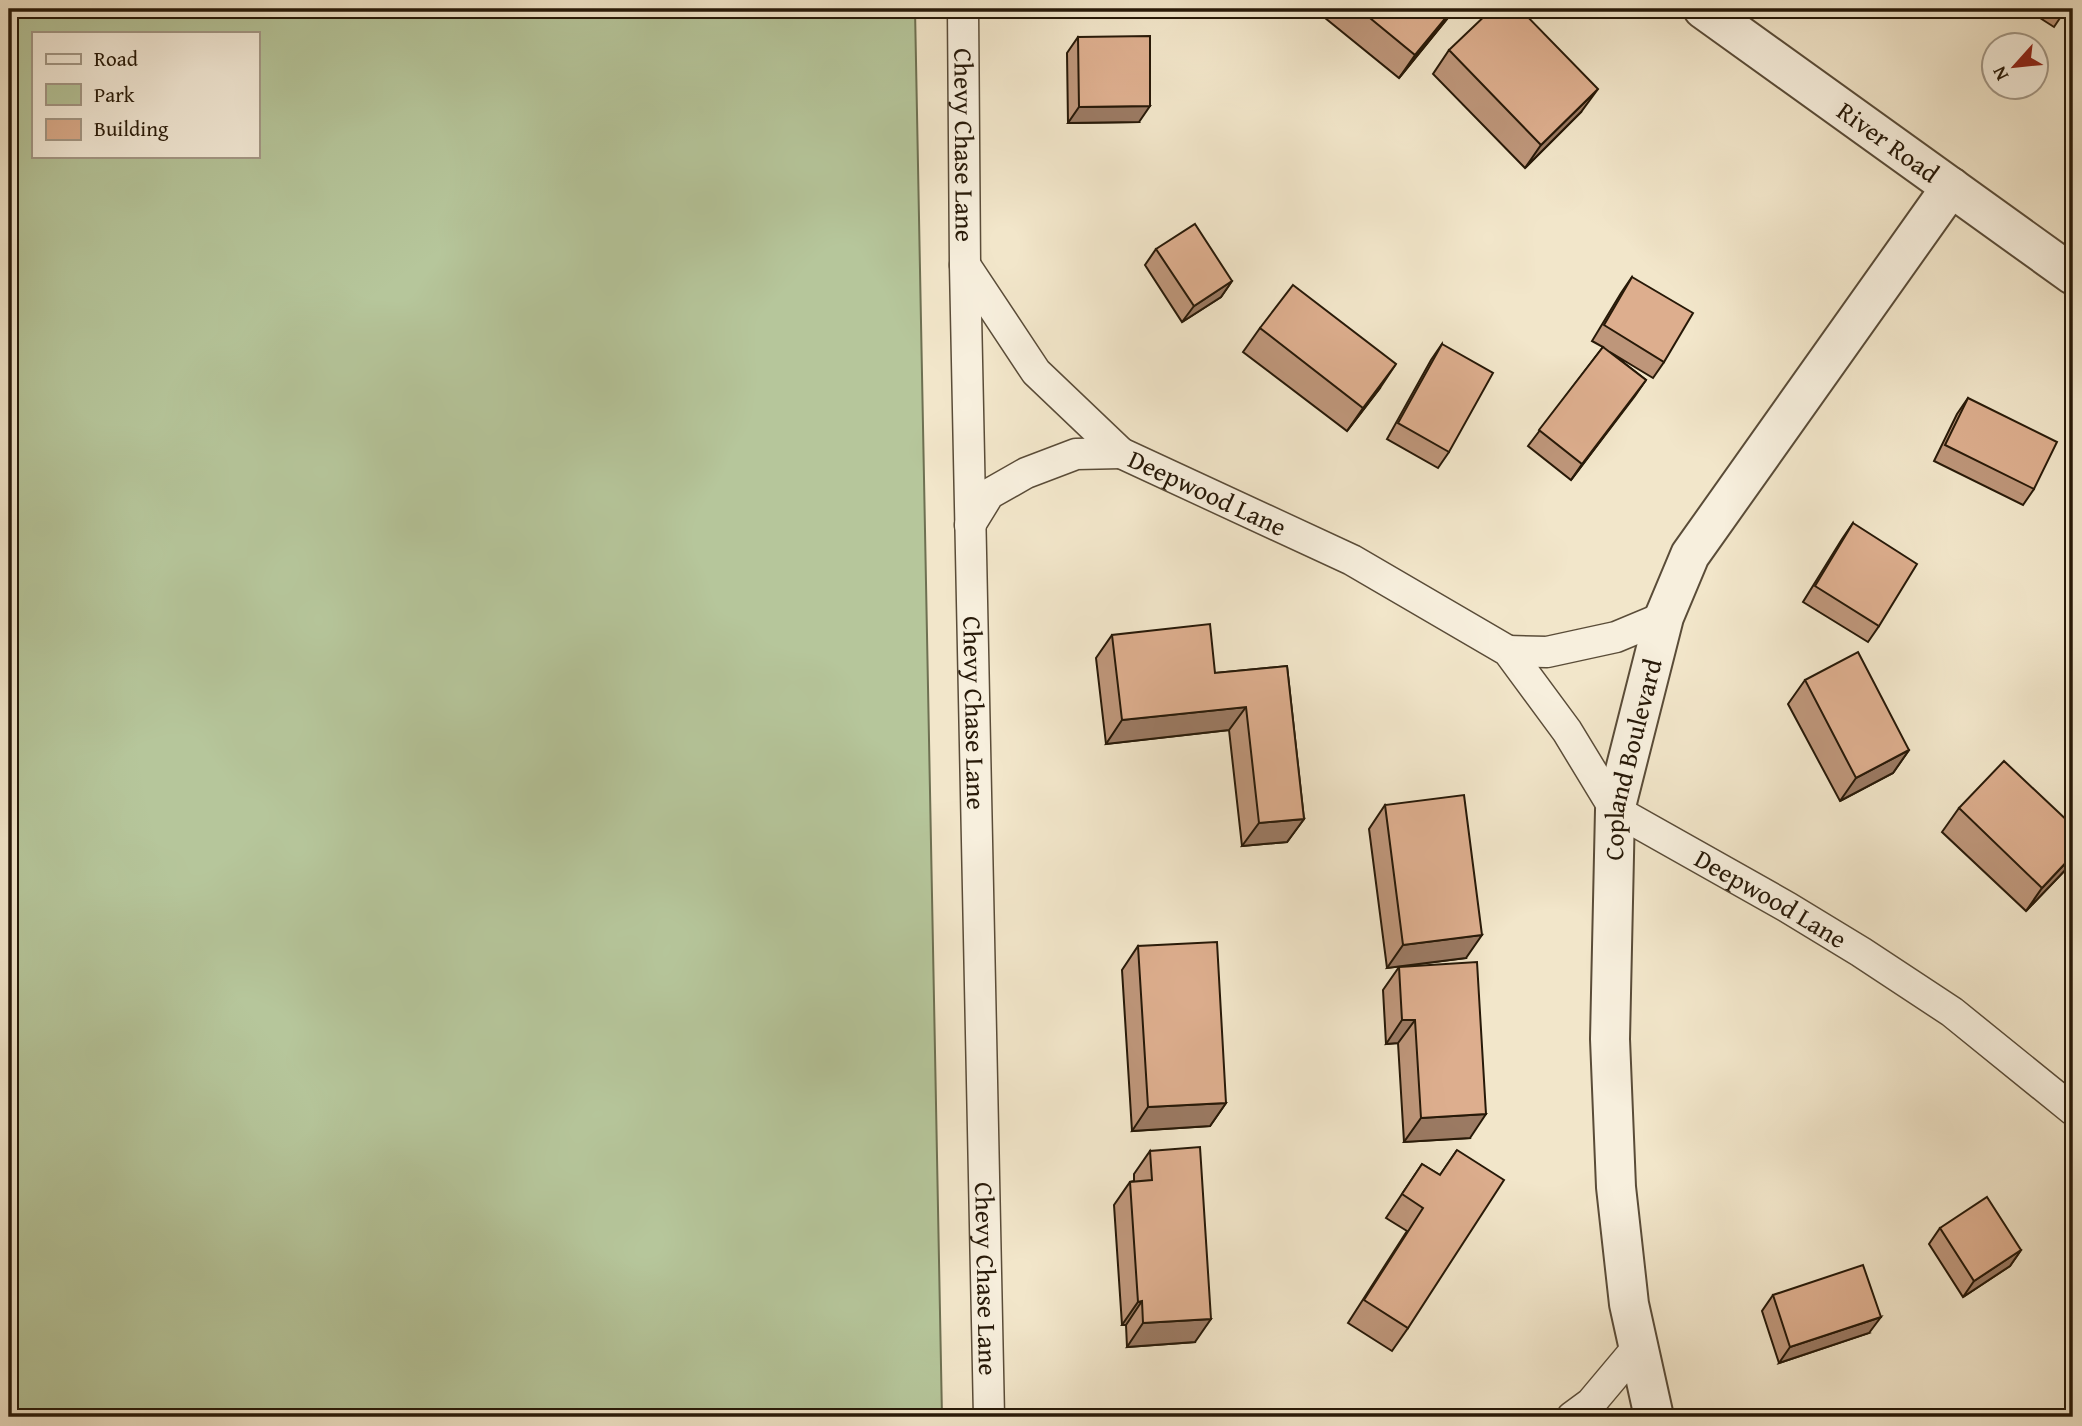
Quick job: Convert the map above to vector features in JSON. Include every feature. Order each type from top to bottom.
[{"type":"street","name":"Chevy Chase Lane","points":[[963,9],[965,265],[989,1417]]},
{"type":"street","name":"River Road","points":[[1703,9],[2073,275]]},
{"type":"street","name":"Copland Boulevard","points":[[1654,1417],[1629,1304],[1616,1187],[1610,1039],[1615,810],[1664,617],[1690,555],[1951,187]]},
{"type":"street","name":"Deepwood Lane","points":[[965,265],[1036,372],[1121,453],[1352,560],[1508,651],[1567,731],[1615,810],[1861,952],[1952,1012],[2073,1110]]},
{"type":"street","points":[[970,525],[989,494],[1026,474],[1076,454],[1121,453]]},
{"type":"street","name":"Deepwood Lane","points":[[1508,651],[1547,652],[1616,636],[1664,617]]},
{"type":"street","points":[[1572,1417],[1591,1403],[1638,1347]]},
{"type":"green space","points":[[9,9],[915,9],[942,1417],[9,1417]]},
{"type":"building","points":[[1359,9],[1453,9],[1415,55]]},
{"type":"building","points":[[1492,9],[1520,9],[1598,89],[1541,145],[1449,50]]},
{"type":"building","points":[[1150,36],[1150,106],[1079,107],[1078,37]]},
{"type":"building","points":[[1195,224],[1232,281],[1194,306],[1156,249]]},
{"type":"building","points":[[1632,277],[1693,313],[1664,362],[1604,325]]},
{"type":"building","points":[[1293,285],[1396,364],[1363,408],[1260,328]]},
{"type":"building","points":[[1442,344],[1493,373],[1449,452],[1398,423]]},
{"type":"building","points":[[1603,347],[1646,380],[1582,464],[1539,430]]},
{"type":"building","points":[[1968,398],[2057,442],[2034,489],[1945,445]]},
{"type":"building","points":[[1853,523],[1917,564],[1879,626],[1815,586]]},
{"type":"building","points":[[1210,624],[1215,673],[1287,666],[1304,819],[1259,823],[1246,707],[1122,720],[1112,635]]},
{"type":"building","points":[[1858,652],[1909,750],[1856,778],[1805,680]]},
{"type":"building","points":[[2004,761],[2073,826],[2073,855],[2042,888],[1959,808]]},
{"type":"building","points":[[1464,795],[1482,935],[1403,945],[1385,805]]},
{"type":"building","points":[[1217,942],[1226,1103],[1148,1107],[1138,946]]},
{"type":"building","points":[[1477,962],[1486,1114],[1421,1118],[1415,1020],[1402,1020],[1399,967]]},
{"type":"building","points":[[1200,1147],[1211,1319],[1143,1323],[1142,1301],[1138,1302],[1130,1182],[1152,1180],[1150,1151]]},
{"type":"building","points":[[1457,1150],[1504,1180],[1408,1328],[1364,1300],[1423,1208],[1402,1194],[1422,1164],[1440,1175]]},
{"type":"building","points":[[1987,1197],[2021,1250],[1974,1281],[1940,1228]]},
{"type":"building","points":[[1863,1265],[1881,1317],[1790,1347],[1773,1295]]}]
